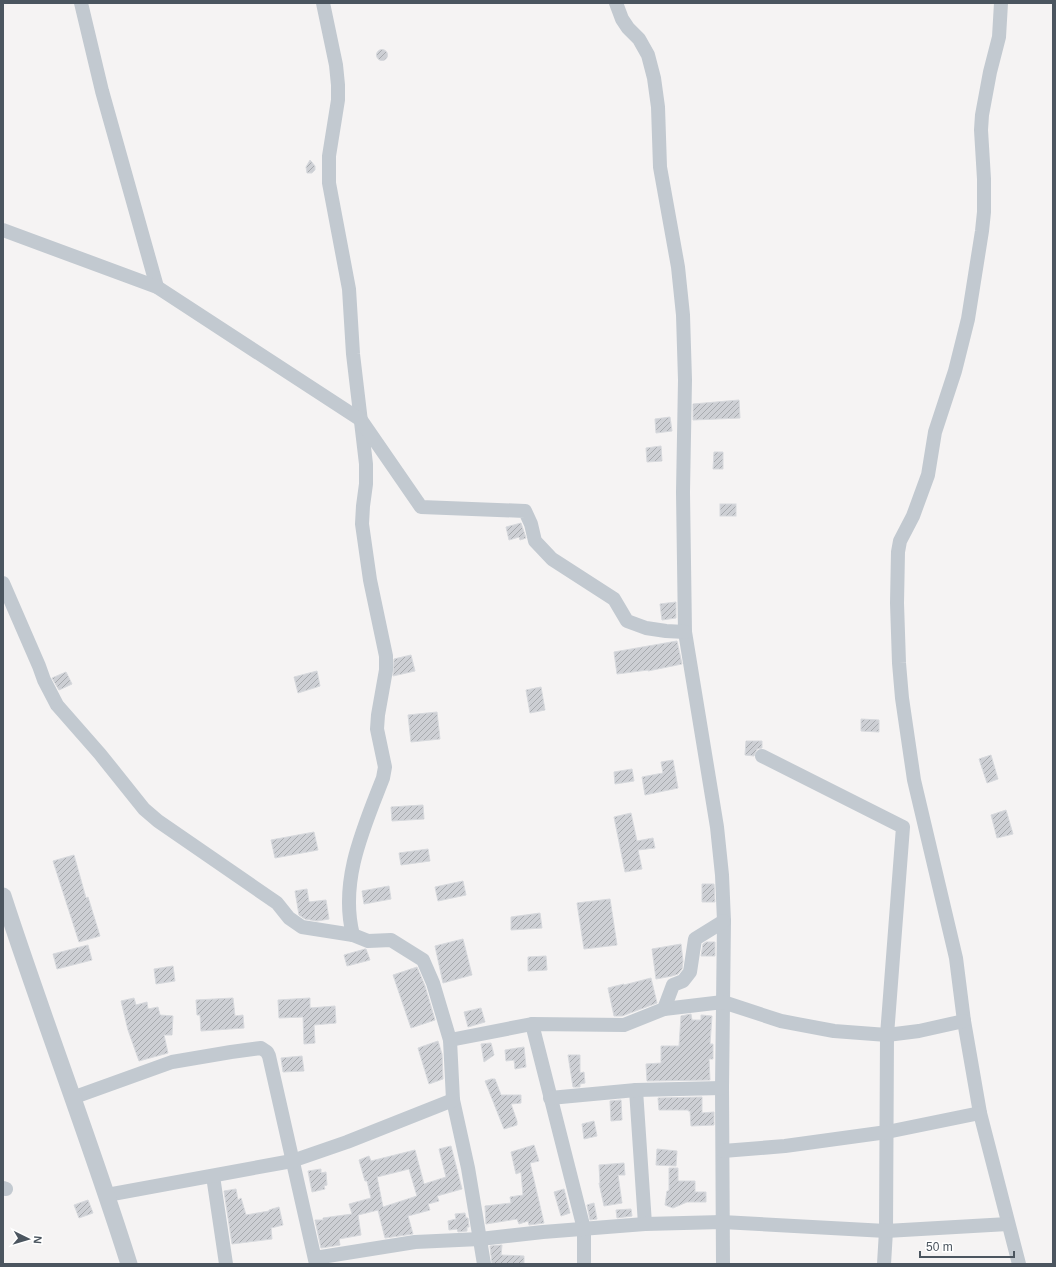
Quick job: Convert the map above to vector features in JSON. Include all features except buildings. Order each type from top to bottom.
[{"type":"street","points":[[81,3],[102,91],[158,287]]},
{"type":"street","points":[[323,3],[336,66],[338,85],[338,100],[329,156],[329,183],[349,288],[353,354],[366,464],[366,484],[362,524],[370,580],[386,656],[386,670],[377,729],[385,767],[383,778],[357,847],[349,902],[349,920],[353,935]]},
{"type":"street","points":[[616,3],[622,19],[628,28],[639,39],[648,55],[654,78],[658,107],[660,167],[678,267],[683,315],[685,632],[718,827],[724,921],[722,1088],[723,1264]]},
{"type":"street","points":[[1001,3],[999,37],[990,72],[982,115],[984,212],[968,319],[955,371],[939,417],[928,475],[913,516],[900,541],[898,552],[897,603],[902,698],[914,780],[956,958],[964,1022],[980,1113],[1019,1264]]},
{"type":"street","points":[[3,230],[158,287],[361,420],[421,507],[526,511],[535,541],[552,559],[614,599],[628,621],[646,628],[685,632]]},
{"type":"street","points":[[3,583],[44,680],[57,705],[100,754],[144,809],[158,822],[277,903],[289,918],[302,927],[353,935],[368,941],[391,940],[423,960],[438,998],[450,1040],[452,1100],[468,1168],[484,1264]]},
{"type":"street","points":[[762,756],[903,827],[887,1035],[886,1231],[884,1264]]},
{"type":"street","points":[[3,896],[107,1195],[129,1264]]},
{"type":"street","points":[[664,1009],[673,985],[683,981],[690,972],[695,939],[724,921]]},
{"type":"street","points":[[450,1040],[532,1024],[624,1025],[664,1009],[723,1002],[781,1021],[834,1031],[887,1035],[919,1031],[964,1022]]},
{"type":"street","points":[[532,1024],[584,1229],[584,1264]]},
{"type":"street","points":[[72,1098],[172,1062],[261,1048],[267,1052],[315,1261],[414,1242],[480,1239],[543,1232],[645,1224],[722,1222],[886,1231],[1008,1224]]},
{"type":"street","points":[[550,1098],[636,1090],[722,1088]]},
{"type":"street","points":[[636,1090],[645,1224]]},
{"type":"street","points":[[107,1195],[292,1161],[347,1142],[452,1100]]},
{"type":"street","points":[[723,1151],[785,1146],[887,1132],[980,1113]]},
{"type":"street","points":[[213,1176],[226,1264]]}]
